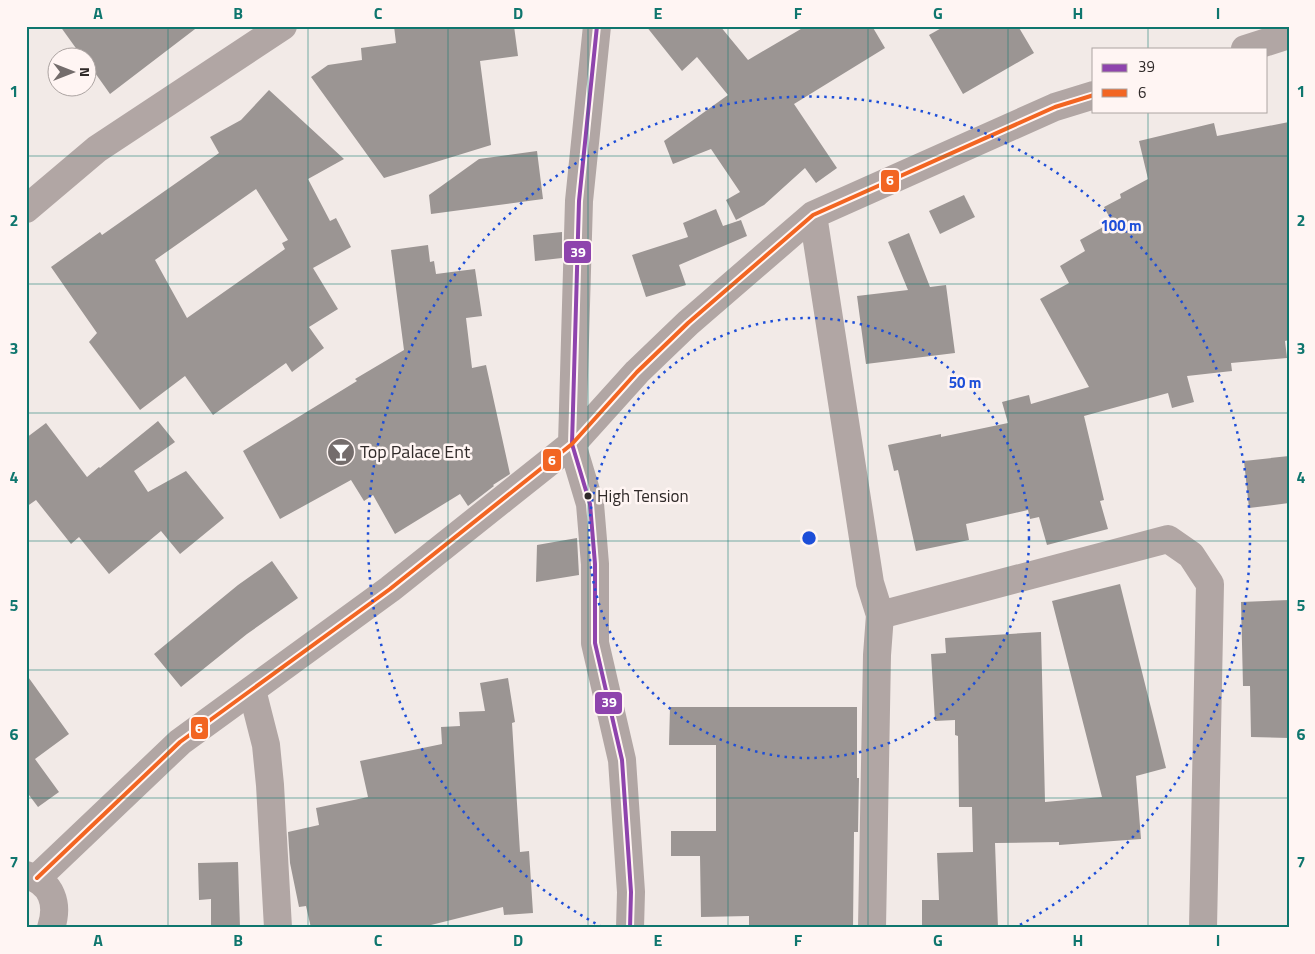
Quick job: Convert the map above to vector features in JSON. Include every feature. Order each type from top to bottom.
[{"type":"street","points":[[26,209],[97,149],[283,26]]},
{"type":"street","points":[[597,26],[579,202],[572,444],[590,504],[595,564],[595,643],[622,760],[631,892],[630,928]]},
{"type":"street","points":[[1248,48],[1289,35]]},
{"type":"street","points":[[51,928],[55,916],[54,901],[48,888],[32,877],[180,742],[390,589],[572,444],[637,372],[688,323],[813,215],[1055,107],[1092,96]]},
{"type":"street","points":[[813,215],[870,583],[880,615],[877,655],[872,928]]},
{"type":"street","points":[[880,615],[1168,539],[1191,555],[1210,584],[1202,928]]},
{"type":"street","points":[[252,690],[266,745],[271,795],[278,928]]},
{"type":"building","points":[[60,26],[199,26],[110,94],[98,77],[98,48],[76,48]]},
{"type":"building","points":[[394,26],[514,26],[518,56],[480,61],[491,145],[384,178],[311,77],[328,65],[362,60],[361,48],[396,43]]},
{"type":"building","points":[[646,26],[720,26],[748,60],[806,26],[872,26],[885,48],[794,104],[837,168],[816,183],[805,168],[764,205],[736,220],[726,200],[740,192],[711,149],[673,164],[664,141],[728,95],[697,57],[682,71]]},
{"type":"building","points":[[945,26],[1018,26],[1034,53],[963,94],[929,35]]},
{"type":"building","points":[[269,90],[344,159],[308,179],[330,221],[336,218],[351,247],[313,268],[338,309],[309,327],[324,348],[292,372],[286,363],[213,415],[185,376],[140,410],[89,342],[97,333],[51,267],[100,232],[102,235],[219,153],[210,137],[241,120]],"holes":[[[256,189],[288,240],[282,243],[285,249],[187,318],[155,260]]]},
{"type":"building","points":[[1289,122],[1289,340],[1285,341],[1287,358],[1231,363],[1232,371],[1187,376],[1194,402],[1172,408],[1168,393],[1084,416],[1104,500],[1100,501],[1108,529],[1047,545],[1039,517],[1030,519],[1028,510],[966,524],[969,540],[916,551],[898,470],[894,471],[888,445],[941,434],[941,437],[1008,423],[1002,402],[1029,395],[1031,404],[1089,387],[1040,299],[1069,283],[1060,266],[1085,251],[1080,240],[1112,222],[1104,207],[1121,198],[1120,194],[1148,179],[1139,141],[1214,123],[1217,136]]},
{"type":"building","points":[[537,151],[543,199],[431,214],[429,195],[479,159]]},
{"type":"building","points":[[964,195],[975,217],[940,234],[929,211]]},
{"type":"building","points":[[716,209],[723,226],[741,220],[747,236],[679,265],[686,285],[646,297],[632,255],[688,237],[683,223]]},
{"type":"building","points":[[562,232],[562,258],[535,261],[533,235]]},
{"type":"building","points":[[909,233],[930,287],[946,285],[955,353],[866,364],[857,296],[908,290],[888,242]]},
{"type":"building","points":[[428,245],[430,262],[434,261],[436,274],[475,269],[482,316],[466,318],[472,368],[486,365],[510,474],[493,485],[468,506],[460,494],[395,534],[373,495],[364,501],[351,480],[280,519],[243,451],[404,350],[391,250]]},
{"type":"building","points":[[158,421],[175,442],[134,471],[148,492],[186,471],[224,518],[180,554],[161,531],[109,574],[79,537],[71,544],[36,500],[26,507],[26,438],[46,423],[87,477]]},
{"type":"building","points":[[1289,456],[1289,503],[1249,508],[1244,461]]},
{"type":"building","points":[[577,538],[579,575],[536,582],[537,545]]},
{"type":"building","points":[[272,561],[298,598],[247,634],[181,687],[154,654],[238,585]]},
{"type":"building","points":[[1120,584],[1166,768],[1136,776],[1141,839],[1059,845],[1059,842],[995,843],[998,928],[922,928],[922,900],[939,900],[937,853],[973,852],[972,807],[959,807],[958,736],[955,735],[955,720],[935,721],[931,654],[946,653],[945,638],[1041,632],[1045,802],[1102,797],[1052,601]]},
{"type":"building","points":[[1289,600],[1289,738],[1251,737],[1250,686],[1243,686],[1241,602]]},
{"type":"building","points":[[26,674],[69,734],[35,759],[59,792],[38,807],[26,791]]},
{"type":"building","points":[[508,678],[515,722],[512,723],[520,852],[529,851],[533,913],[504,915],[503,907],[419,928],[311,928],[306,906],[299,907],[290,863],[288,832],[319,825],[316,808],[368,797],[360,761],[442,744],[441,727],[460,726],[459,712],[485,711],[480,683]]},
{"type":"building","points":[[670,707],[857,707],[857,778],[859,778],[858,832],[854,832],[853,928],[749,928],[749,916],[701,917],[700,856],[671,856],[671,831],[716,831],[716,745],[669,745]]},
{"type":"building","points":[[238,862],[240,928],[211,928],[211,899],[199,900],[198,863]]},
{"type":"transit line","name":"39","points":[[597,26],[579,201],[572,444],[590,504],[595,564],[595,643],[622,760],[631,892],[630,928]]},
{"type":"transit line","name":"6","points":[[37,878],[180,742],[390,589],[572,444],[637,372],[688,323],[813,215],[1055,107],[1092,96]]},
{"type":"place","name":"Top Palace Ent","points":[[341,452]]},
{"type":"place","name":"High Tension","points":[[588,496]]}]
